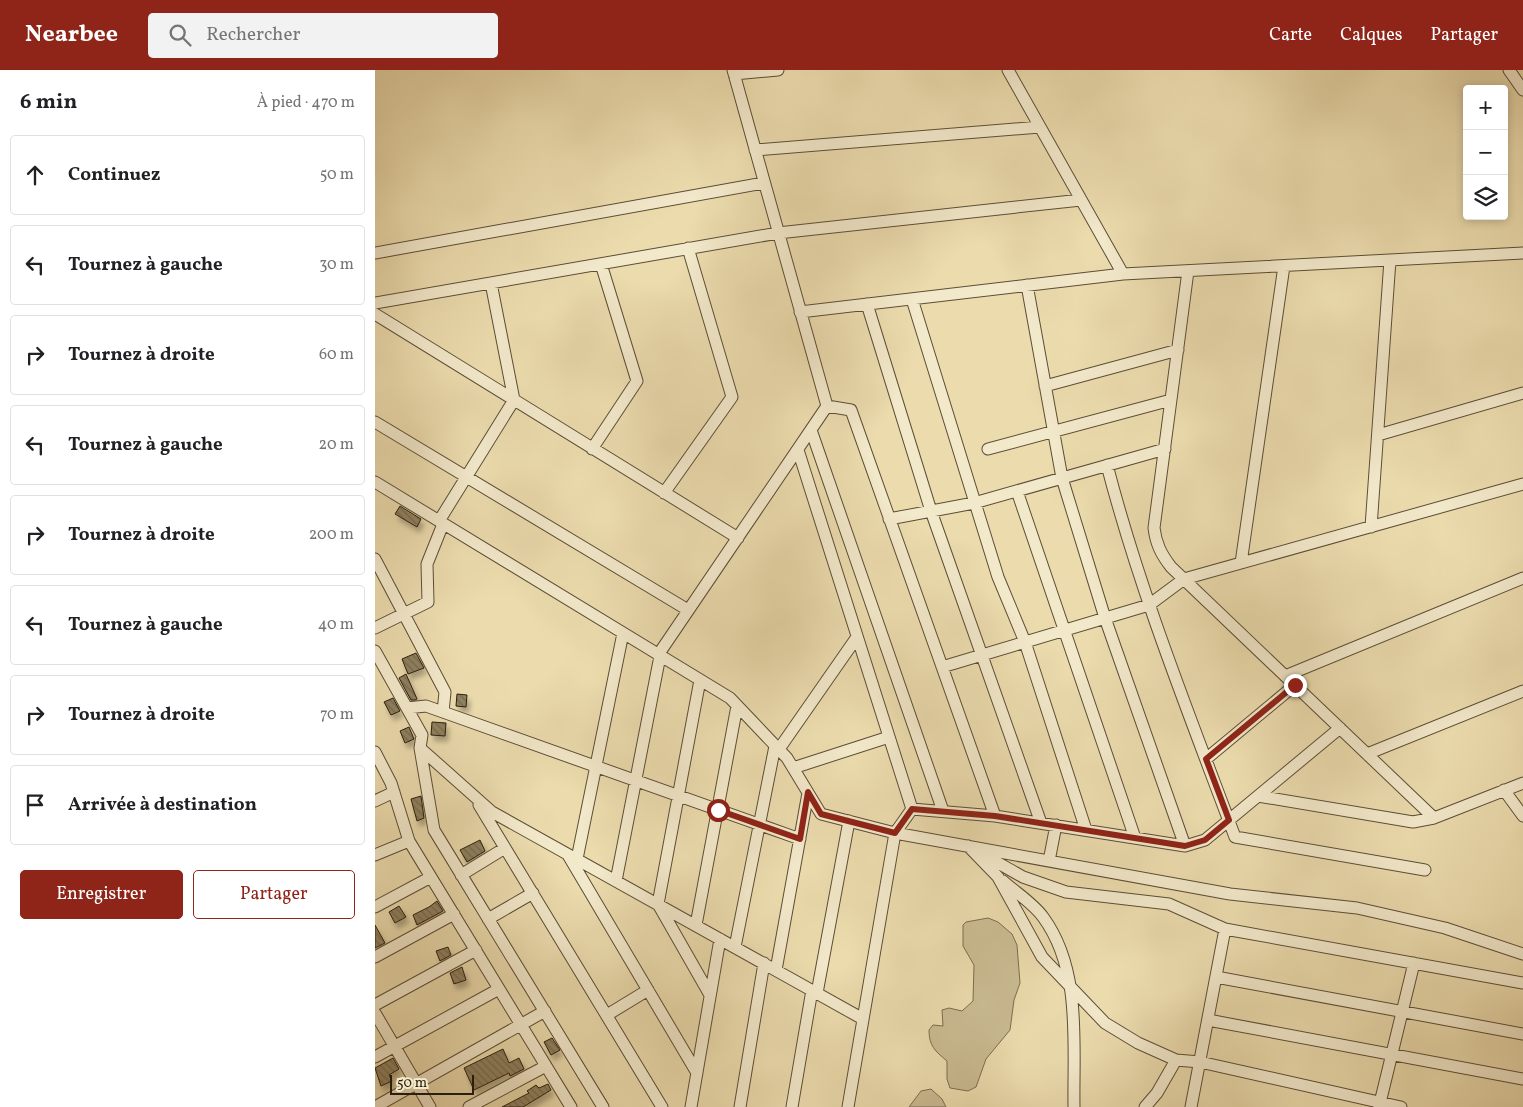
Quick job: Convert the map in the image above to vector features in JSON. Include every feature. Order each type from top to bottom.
[{"type":"street","points":[[616,881],[659,655],[827,406],[733,72],[778,70]]},
{"type":"street","points":[[1008,70],[1123,274]]},
{"type":"street","points":[[1509,70],[1523,90]]},
{"type":"street","points":[[755,150],[1040,127]]},
{"type":"street","points":[[375,253],[764,183]]},
{"type":"street","points":[[375,303],[778,233],[1081,200]]},
{"type":"street","points":[[664,493],[732,397],[688,248]]},
{"type":"street","points":[[800,312],[1123,274],[1523,253]]},
{"type":"street","points":[[1371,526],[1390,260]]},
{"type":"street","points":[[592,449],[637,381],[601,264]]},
{"type":"street","points":[[1241,563],[1284,266]]},
{"type":"street","points":[[1188,271],[1154,528],[1155,541],[1161,554],[1184,579],[1434,818]]},
{"type":"street","points":[[375,628],[428,602],[427,564],[441,522],[513,400],[491,283]]},
{"type":"street","points":[[1027,285],[1062,478],[1105,618],[1185,846]]},
{"type":"street","points":[[911,299],[997,576],[1025,642],[1086,830]]},
{"type":"street","points":[[867,304],[931,511],[1041,823]]},
{"type":"street","points":[[375,314],[738,538]]},
{"type":"street","points":[[1045,386],[1178,350]]},
{"type":"street","points":[[1378,435],[1523,393]]},
{"type":"street","points":[[988,448],[1171,400]]},
{"type":"street","points":[[827,406],[851,410],[995,816]]},
{"type":"street","points":[[375,422],[688,610]]},
{"type":"street","points":[[811,430],[943,812]]},
{"type":"street","points":[[889,519],[974,503],[1165,449]]},
{"type":"street","points":[[798,450],[912,809]]},
{"type":"street","points":[[1107,465],[1122,525],[1149,605],[1235,836],[1425,870]]},
{"type":"street","points":[[375,482],[729,698],[777,747],[793,768],[821,814],[895,833],[1230,894],[1357,908],[1445,928],[1523,954]]},
{"type":"street","points":[[942,667],[1149,605],[1184,579],[1523,484]]},
{"type":"street","points":[[1017,491],[1135,838]]},
{"type":"street","points":[[375,560],[445,692],[443,712]]},
{"type":"street","points":[[1285,676],[1523,578]]},
{"type":"street","points":[[623,633],[596,766],[572,857],[697,1072]]},
{"type":"street","points":[[735,947],[759,824],[777,747],[857,637]]},
{"type":"street","points":[[375,651],[422,735],[420,748],[434,830],[603,1107]]},
{"type":"street","points":[[700,680],[658,904],[710,995]]},
{"type":"street","points":[[1206,759],[1295,685]]},
{"type":"street","points":[[1367,754],[1523,691]]},
{"type":"street","points":[[407,708],[425,706],[800,839]]},
{"type":"street","points":[[696,926],[737,706]]},
{"type":"street","points":[[912,809],[995,816],[1185,846],[1205,840],[1340,728]]},
{"type":"street","points":[[793,768],[889,737]]},
{"type":"street","points":[[420,748],[492,812],[863,1019]]},
{"type":"street","points":[[375,754],[394,792],[409,842],[570,1107]]},
{"type":"street","points":[[1258,796],[1413,822],[1434,818],[1523,783]]},
{"type":"street","points":[[1504,790],[1523,816]]},
{"type":"street","points":[[375,801],[394,792]]},
{"type":"street","points":[[776,970],[808,792]]},
{"type":"street","points":[[473,795],[662,1107]]},
{"type":"street","points":[[848,1107],[895,833],[912,809]]},
{"type":"street","points":[[792,1107],[849,821]]},
{"type":"street","points":[[1049,861],[1056,826]]},
{"type":"street","points":[[375,855],[409,842]]},
{"type":"street","points":[[968,846],[997,877],[1042,915],[1057,942],[1071,988],[1074,1107]]},
{"type":"street","points":[[968,846],[1023,877],[1066,892],[1169,904],[1225,929],[1523,984]]},
{"type":"street","points":[[461,875],[505,848]]},
{"type":"street","points":[[375,907],[431,876]]},
{"type":"street","points":[[997,877],[1042,957],[1105,1023],[1139,1043],[1176,1060],[1200,1062],[1379,1105],[1401,1107]]},
{"type":"street","points":[[488,919],[533,893]]},
{"type":"street","points":[[375,957],[454,914]]},
{"type":"street","points":[[1191,1107],[1225,929]]},
{"type":"street","points":[[691,1107],[720,939]]},
{"type":"street","points":[[375,1005],[476,950]]},
{"type":"street","points":[[740,1107],[764,963]]},
{"type":"street","points":[[1379,1105],[1414,964]]},
{"type":"street","points":[[1216,977],[1523,1034]]},
{"type":"street","points":[[375,1057],[499,989]]},
{"type":"street","points":[[607,1015],[648,990]]},
{"type":"street","points":[[375,1106],[545,1011]]},
{"type":"street","points":[[375,1013],[430,1107]]},
{"type":"street","points":[[1208,1020],[1523,1079]]},
{"type":"street","points":[[1145,1107],[1157,1093],[1176,1060]]},
{"type":"street","points":[[469,1107],[546,1066]]},
{"type":"shaded area","points":[[988,918],[998,922],[1012,934],[1017,945],[1020,983],[1014,1000],[1010,1030],[986,1059],[976,1087],[968,1091],[950,1088],[947,1079],[947,1061],[933,1048],[929,1030],[933,1025],[943,1026],[942,1010],[949,1008],[962,1011],[973,1001],[974,965],[963,946],[963,925],[966,922]]},
{"type":"shaded area","points":[[931,1089],[942,1099],[946,1107],[909,1107],[921,1091]]},
{"type":"building","points":[[400,506],[421,519],[417,527],[395,514]]},
{"type":"building","points":[[416,653],[424,668],[408,674],[402,659]]},
{"type":"building","points":[[406,674],[417,699],[415,700],[411,700],[399,678]]},
{"type":"building","points":[[457,694],[467,695],[466,707],[456,706]]},
{"type":"building","points":[[393,698],[400,711],[391,715],[384,702]]},
{"type":"building","points":[[432,722],[446,723],[445,736],[431,735]]},
{"type":"building","points":[[409,727],[414,739],[405,743],[400,731]]},
{"type":"building","points":[[421,796],[424,818],[417,821],[411,799]]},
{"type":"building","points":[[480,840],[485,851],[467,862],[460,850]]},
{"type":"building","points":[[437,901],[443,911],[417,925],[413,915]]},
{"type":"building","points":[[399,906],[406,917],[395,923],[389,912]]},
{"type":"building","points":[[375,925],[385,943],[375,948]]},
{"type":"building","points":[[448,947],[451,955],[440,961],[436,951]]},
{"type":"building","points":[[462,967],[466,980],[454,984],[450,973]]},
{"type":"building","points":[[552,1038],[560,1050],[551,1055],[544,1042]]},
{"type":"building","points":[[503,1049],[509,1063],[519,1058],[524,1069],[510,1076],[509,1073],[474,1090],[464,1068]]},
{"type":"building","points":[[393,1058],[399,1069],[389,1075],[392,1081],[381,1086],[375,1068]]},
{"type":"building","points":[[548,1084],[551,1090],[523,1107],[502,1107],[529,1093],[527,1091],[536,1085],[539,1088]]},
{"type":"route","points":[[718,810],[800,839],[808,792],[821,814],[895,833],[912,809],[995,816],[1185,846],[1205,840],[1229,820],[1206,759],[1295,685]]}]
